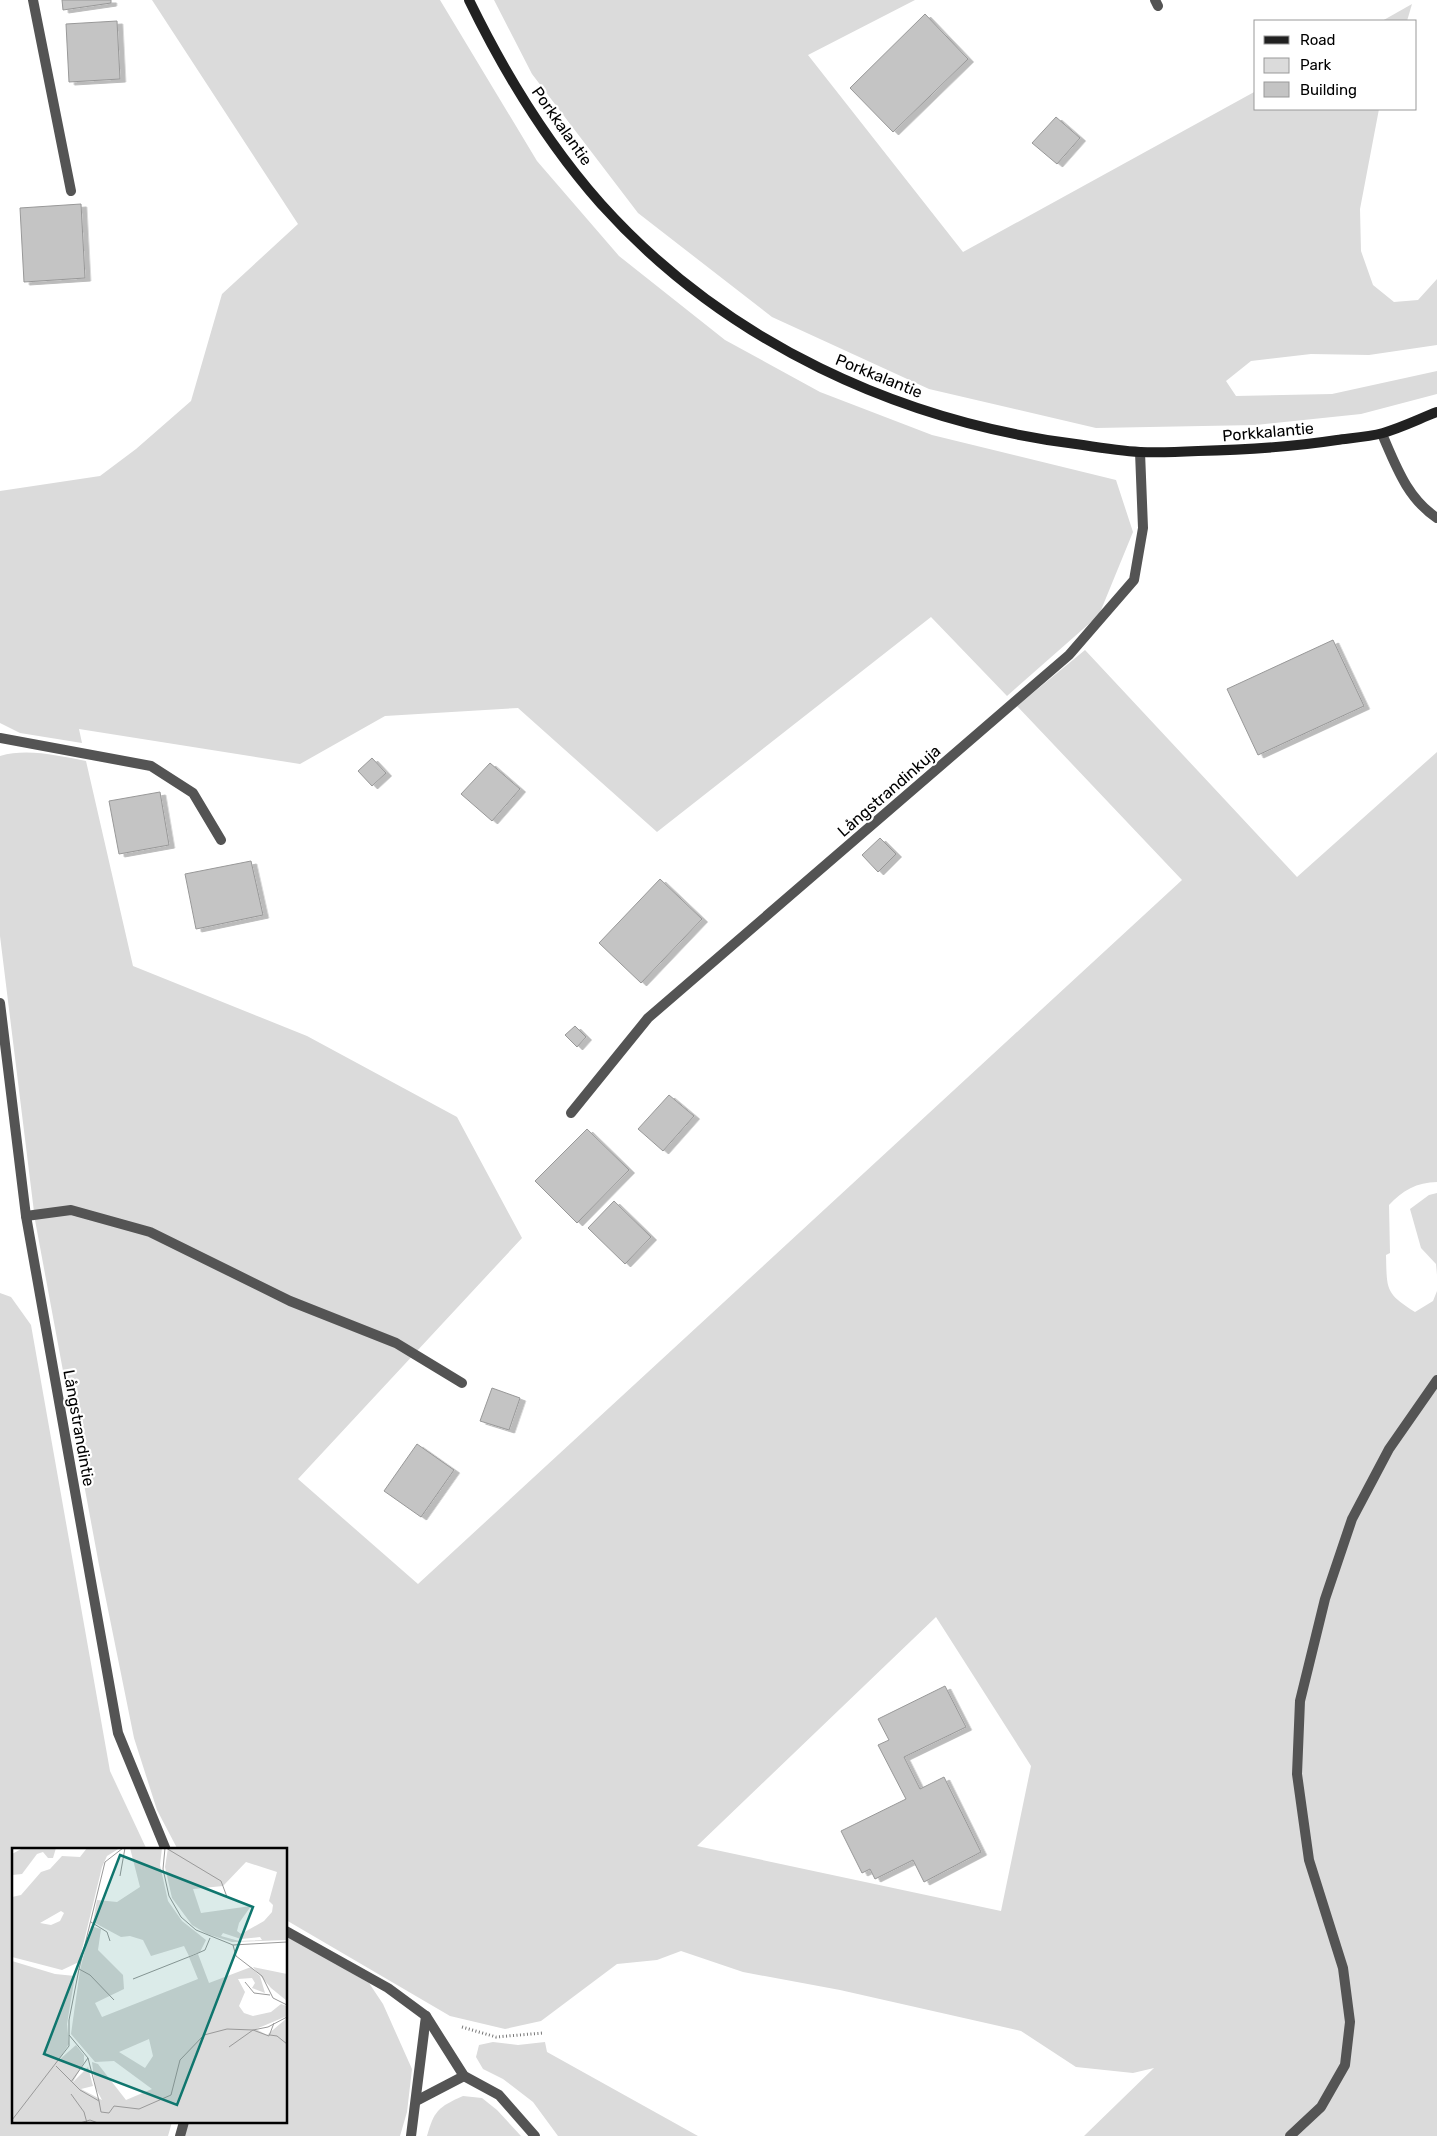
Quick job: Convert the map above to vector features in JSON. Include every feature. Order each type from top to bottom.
[{"type":"street","points":[[33,0],[71,191]]},
{"type":"street","name":"Porkkalantie","points":[[469,0],[498,59],[571,166],[601,203],[647,251],[718,308],[797,358],[880,396],[980,428],[1060,442],[1140,452],[1225,451],[1296,446],[1382,434],[1437,412]]},
{"type":"street","points":[[1382,434],[1411,494],[1424,510],[1437,518]]},
{"type":"street","name":"Långstrandinkuja","points":[[571,1114],[648,1018],[1075,648],[1134,580],[1143,528],[1140,452]]},
{"type":"street","points":[[0,738],[150,766],[193,793],[221,840]]},
{"type":"street","name":"Långstrandintie","points":[[0,1003],[26,1216],[118,1733],[165,1848]]},
{"type":"street","points":[[26,1216],[71,1210],[150,1232],[290,1301],[396,1343],[462,1383]]},
{"type":"street","points":[[1290,2136],[1321,2107],[1345,2065],[1350,2022],[1343,1968],[1309,1860],[1297,1774],[1300,1701],[1324,1599],[1352,1520],[1389,1449],[1437,1380]]},
{"type":"street","points":[[288,1932],[388,1988],[426,2016],[464,2076],[499,2096],[534,2136]]},
{"type":"street","points":[[411,2136],[426,2016]]},
{"type":"street","points":[[416,2101],[464,2076]]},
{"type":"path","points":[[426,2016],[496,2037],[543,2032]]},
{"type":"green space","points":[[152,0],[440,0],[537,161],[619,256],[725,340],[820,392],[932,435],[1116,480],[1133,532],[1099,615],[1007,696],[931,617],[657,832],[518,708],[385,716],[300,764],[79,729],[82,743],[20,733],[0,723],[0,491],[100,476],[136,449],[191,401],[222,294],[298,224]]},
{"type":"green space","points":[[494,0],[915,0],[808,55],[963,252],[1254,92],[1254,110],[1379,110],[1360,209],[1361,251],[1373,285],[1394,302],[1418,300],[1437,279],[1437,345],[1369,355],[1311,354],[1251,361],[1226,381],[1236,396],[1332,394],[1437,371],[1437,394],[1361,414],[1256,425],[1096,428],[929,389],[772,317],[638,213],[532,74]]},
{"type":"green space","points":[[1412,4],[1407,20],[1384,20]]},
{"type":"green space","points":[[1085,650],[1297,877],[1437,752],[1437,1182],[1430,1182],[1410,1188],[1389,1205],[1390,1253],[1386,1255],[1390,1290],[1405,1306],[1415,1312],[1433,1301],[1437,1291],[1437,2136],[1084,2136],[1154,2068],[1133,2073],[1076,2067],[1021,2031],[840,1990],[743,1972],[681,1951],[657,1960],[617,1964],[541,2021],[505,2029],[450,2016],[288,1921],[288,1848],[177,1848],[157,1810],[134,1738],[99,1565],[35,1220],[0,936],[0,756],[32,753],[86,761],[133,966],[307,1036],[457,1117],[522,1238],[298,1479],[418,1584],[1182,880],[1017,706]],"holes":[[[936,1617],[1031,1766],[1001,1911],[697,1846]]]},
{"type":"green space","points":[[1437,1193],[1437,1275],[1436,1264],[1421,1248],[1410,1209],[1429,1195]]},
{"type":"green space","points":[[0,1293],[11,1297],[31,1325],[110,1771],[146,1848],[12,1848],[12,2124],[171,2124],[168,2136],[0,2136]]},
{"type":"green space","points":[[288,1936],[369,1983],[383,2004],[412,2069],[407,2112],[400,2136],[184,2136],[187,2124],[288,2124]]},
{"type":"green space","points":[[493,2042],[518,2045],[545,2042],[547,2052],[698,2136],[558,2136],[533,2102],[503,2079],[483,2069],[476,2057],[479,2045]]},
{"type":"green space","points":[[463,2096],[482,2098],[497,2110],[521,2136],[427,2136],[438,2111],[448,2103]]},
{"type":"building","points":[[62,0],[111,0],[111,3],[63,10]]},
{"type":"building","points":[[925,14],[968,59],[893,132],[850,88]]},
{"type":"building","points":[[117,21],[120,79],[69,82],[66,24]]},
{"type":"building","points":[[1056,117],[1080,138],[1057,164],[1032,143]]},
{"type":"building","points":[[81,204],[85,278],[24,282],[20,208]]},
{"type":"building","points":[[1333,640],[1364,706],[1258,755],[1227,689]]},
{"type":"building","points":[[372,758],[386,773],[372,786],[358,771]]},
{"type":"building","points":[[490,763],[520,789],[492,821],[461,794]]},
{"type":"building","points":[[160,792],[169,845],[119,854],[109,801]]},
{"type":"building","points":[[880,838],[896,854],[878,872],[862,855]]},
{"type":"building","points":[[251,861],[263,915],[196,929],[185,874]]},
{"type":"building","points":[[660,879],[702,919],[641,983],[599,943]]},
{"type":"building","points":[[575,1026],[586,1037],[577,1047],[565,1035]]},
{"type":"building","points":[[669,1095],[694,1116],[663,1151],[638,1129]]},
{"type":"building","points":[[587,1129],[629,1170],[577,1223],[535,1181]]},
{"type":"building","points":[[614,1201],[651,1237],[625,1264],[588,1228]]},
{"type":"building","points":[[492,1388],[520,1398],[509,1430],[480,1421]]},
{"type":"building","points":[[417,1444],[454,1470],[421,1517],[384,1491]]},
{"type":"building","points":[[945,1686],[966,1727],[904,1757],[920,1789],[944,1777],[981,1852],[924,1882],[913,1860],[875,1879],[870,1869],[862,1873],[841,1831],[906,1799],[878,1745],[889,1740],[878,1719]]}]
